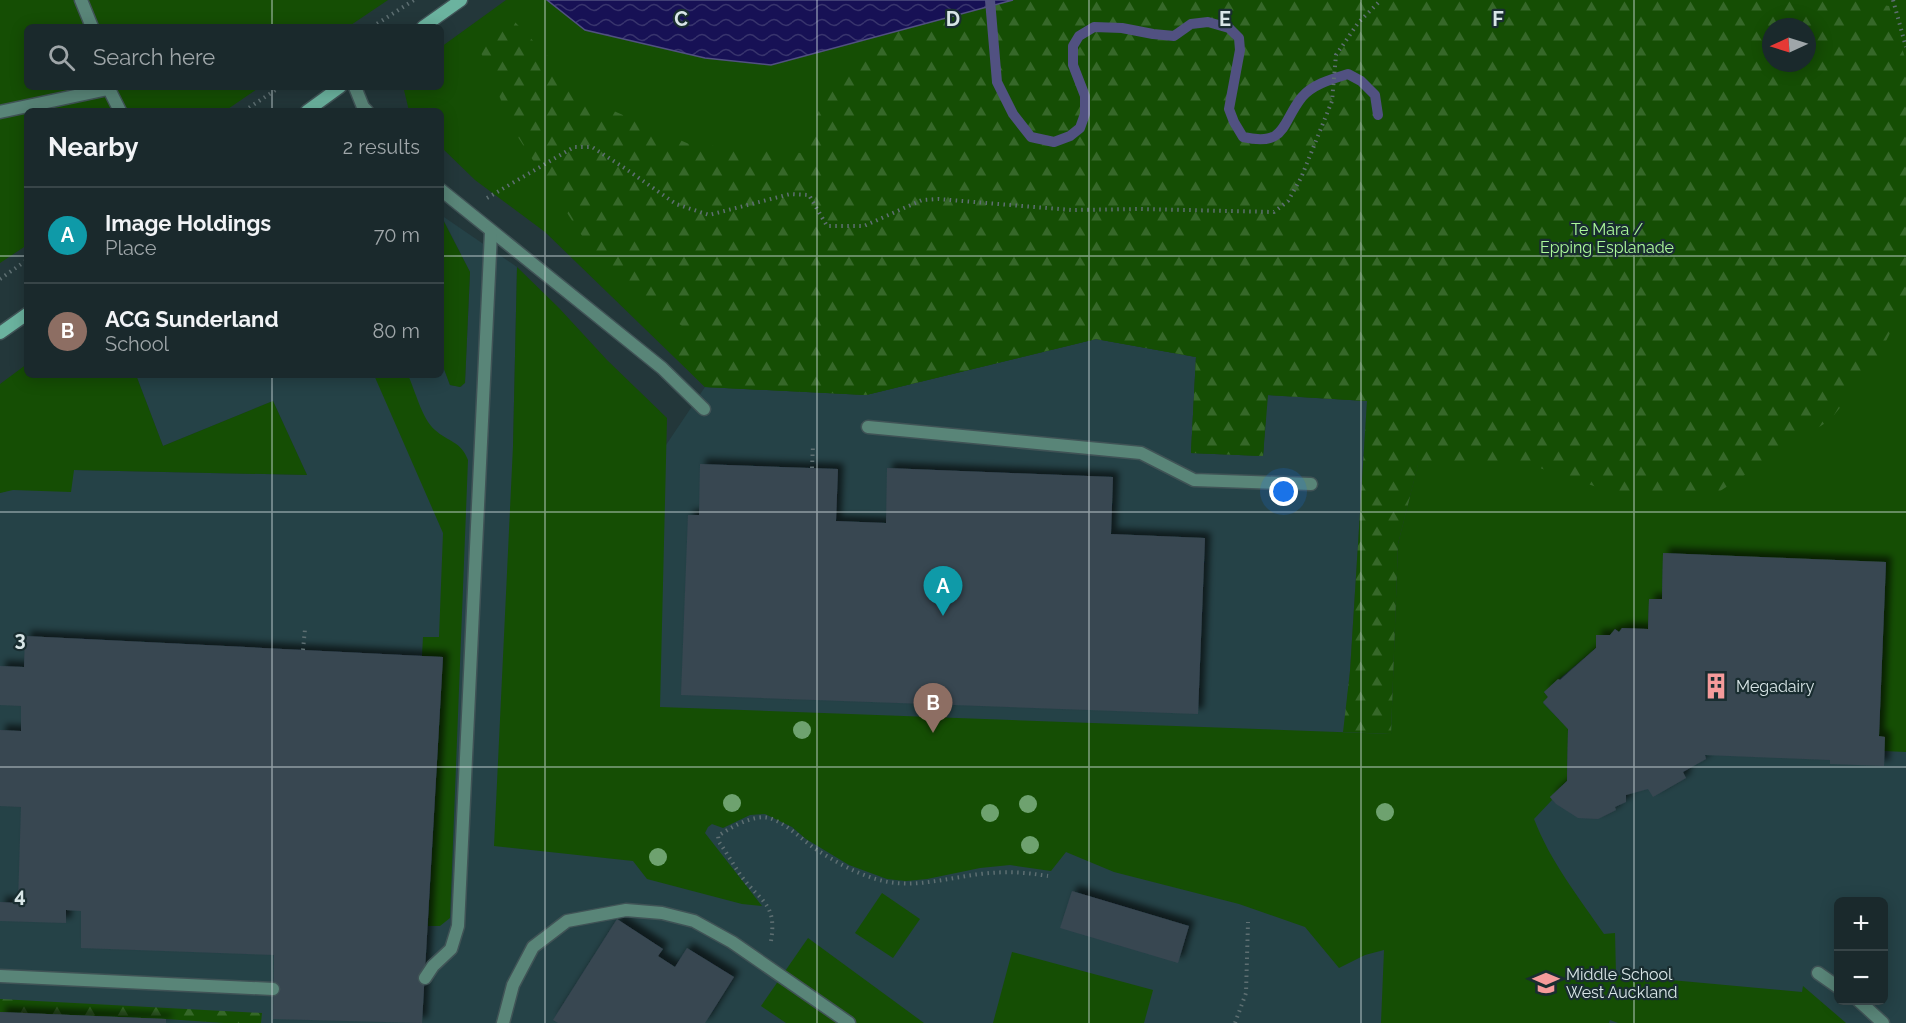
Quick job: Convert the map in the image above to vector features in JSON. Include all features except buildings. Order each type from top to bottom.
[{"type":"main road","points":[[427,24],[460,0]]},
{"type":"main road","points":[[311,108],[336,90]]},
{"type":"main road","points":[[0,333],[24,316]]},
{"type":"lane","points":[[81,0],[91,24]]},
{"type":"lane","points":[[0,112],[99,90]]},
{"type":"lane","points":[[109,90],[118,108]]},
{"type":"lane","points":[[356,90],[364,108]]},
{"type":"lane","points":[[444,193],[662,368],[704,409]]},
{"type":"lane","points":[[425,978],[451,948],[458,926],[491,232]]},
{"type":"lane","points":[[868,427],[1142,453],[1194,480],[1311,484]]},
{"type":"lane","points":[[503,1023],[513,986],[532,947],[567,921],[626,910],[662,913],[694,921],[732,942],[849,1023]]},
{"type":"lane","points":[[1818,972],[1834,983]]},
{"type":"lane","points":[[0,976],[273,989]]},
{"type":"lane","points":[[1863,1005],[1883,1023]]},
{"type":"path","points":[[377,24],[414,0]]},
{"type":"path","points":[[485,199],[574,147],[592,147],[676,204],[709,215],[790,194],[809,195],[827,226],[864,226],[922,201],[938,199],[1071,210],[1274,212],[1288,201],[1301,178],[1332,101],[1336,55],[1358,22],[1381,0]]},
{"type":"path","points":[[1893,0],[1906,47]]},
{"type":"path","points":[[248,108],[276,90]]},
{"type":"path","points":[[0,279],[24,262]]},
{"type":"path","points":[[812,468],[813,445]]},
{"type":"path","points":[[303,650],[305,629]]},
{"type":"path","points":[[768,966],[774,924],[765,902],[743,878],[719,842],[718,836],[731,827],[749,820],[767,817],[786,826],[816,849],[850,868],[876,879],[898,884],[1017,871],[1048,876]]},
{"type":"path","points":[[1235,1023],[1246,993],[1248,922]]},
{"type":"shaded area","points":[[444,217],[517,267],[513,446],[666,445],[705,387],[866,395],[1096,339],[1196,357],[1191,453],[1263,456],[1267,395],[1367,401],[1344,732],[1906,409],[1906,1023],[0,1023],[0,493],[74,470],[307,475],[273,401],[163,446],[137,378],[444,378],[444,369],[450,385],[461,387],[465,382],[470,272]]},
{"type":"green space","points":[[0,0],[388,0],[352,24],[24,24],[24,90],[256,90],[229,108],[24,108],[24,247],[0,263]]},
{"type":"green space","name":"Te Māra / Epping Esplanade","points":[[506,0],[547,0],[585,30],[705,58],[771,65],[1013,0],[1906,0],[1906,752],[1884,751],[1879,736],[1886,563],[1663,553],[1662,599],[1649,599],[1648,629],[1622,628],[1619,632],[1615,629],[1610,635],[1596,635],[1596,648],[1544,692],[1548,697],[1543,703],[1568,729],[1567,781],[1550,797],[1552,800],[1534,819],[1548,850],[1604,934],[1615,933],[1616,975],[1802,992],[1803,986],[1846,1023],[1618,1023],[1610,1020],[1609,1023],[1381,1023],[1384,950],[1365,955],[1339,968],[1305,927],[1239,904],[1114,872],[1066,852],[1051,871],[1010,865],[906,881],[887,879],[849,865],[806,839],[792,827],[765,814],[750,815],[723,828],[712,824],[705,833],[762,906],[742,904],[647,879],[633,861],[494,846],[513,446],[517,267],[667,418],[660,707],[1391,734],[1398,544],[1418,464],[1367,401],[1268,395],[1263,456],[1191,453],[1196,357],[1096,339],[866,395],[705,387],[545,232],[475,180],[444,150],[444,108],[408,108],[404,90],[444,90],[444,45]]},
{"type":"green space","name":"Te Māra / Epping Esplanade","points":[[1013,0],[1850,0],[1889,6],[1906,61],[1906,301],[1873,367],[1830,420],[1717,493],[1615,493],[1516,460],[1418,465],[1398,544],[1391,734],[1343,732],[1350,671],[1367,401],[1267,395],[1263,456],[1191,453],[1196,357],[1096,339],[866,395],[705,387],[671,353],[682,326],[599,262],[514,131],[473,34],[513,20],[591,101],[689,144],[802,153],[828,87],[873,48],[882,35]]},
{"type":"green space","points":[[444,222],[470,272],[465,383],[460,387],[450,385],[444,369]]},
{"type":"green space","points":[[24,366],[24,378],[137,378],[163,446],[273,401],[307,475],[74,470],[71,492],[13,490],[0,493],[0,384]]},
{"type":"green space","points":[[375,378],[409,378],[430,425],[458,445],[468,460],[450,918],[440,926],[428,926],[443,657],[422,656],[423,637],[439,637],[443,533]]},
{"type":"green space","points":[[882,893],[920,919],[893,958],[855,933]]},
{"type":"green space","points":[[808,938],[924,1023],[786,1023],[761,1006]]},
{"type":"green space","points":[[1012,952],[1153,990],[1144,1023],[993,1023]]},
{"type":"green space","points":[[0,999],[262,1013],[261,1023],[224,1023],[0,1012]]},
{"type":"water","points":[[547,0],[1013,0],[771,65],[705,58],[585,30]]},
{"type":"waterway","points":[[990,0],[997,82],[1013,114],[1031,137],[1054,142],[1070,136],[1080,128],[1085,114],[1085,96],[1073,65],[1073,46],[1079,36],[1094,27],[1122,28],[1174,36],[1191,24],[1208,22],[1229,28],[1239,38],[1240,50],[1229,109],[1243,137],[1268,139],[1275,136],[1286,124],[1306,92],[1323,82],[1348,74],[1361,81],[1375,95],[1378,115]]},
{"type":"place","name":"Image Holdings","points":[[943,616]]},
{"type":"place","name":"Megadairy","points":[[1716,686]]},
{"type":"place","name":"ACG Sunderland","points":[[933,733]]},
{"type":"place","name":"Middle School West Auckland","points":[[1546,983]]}]
